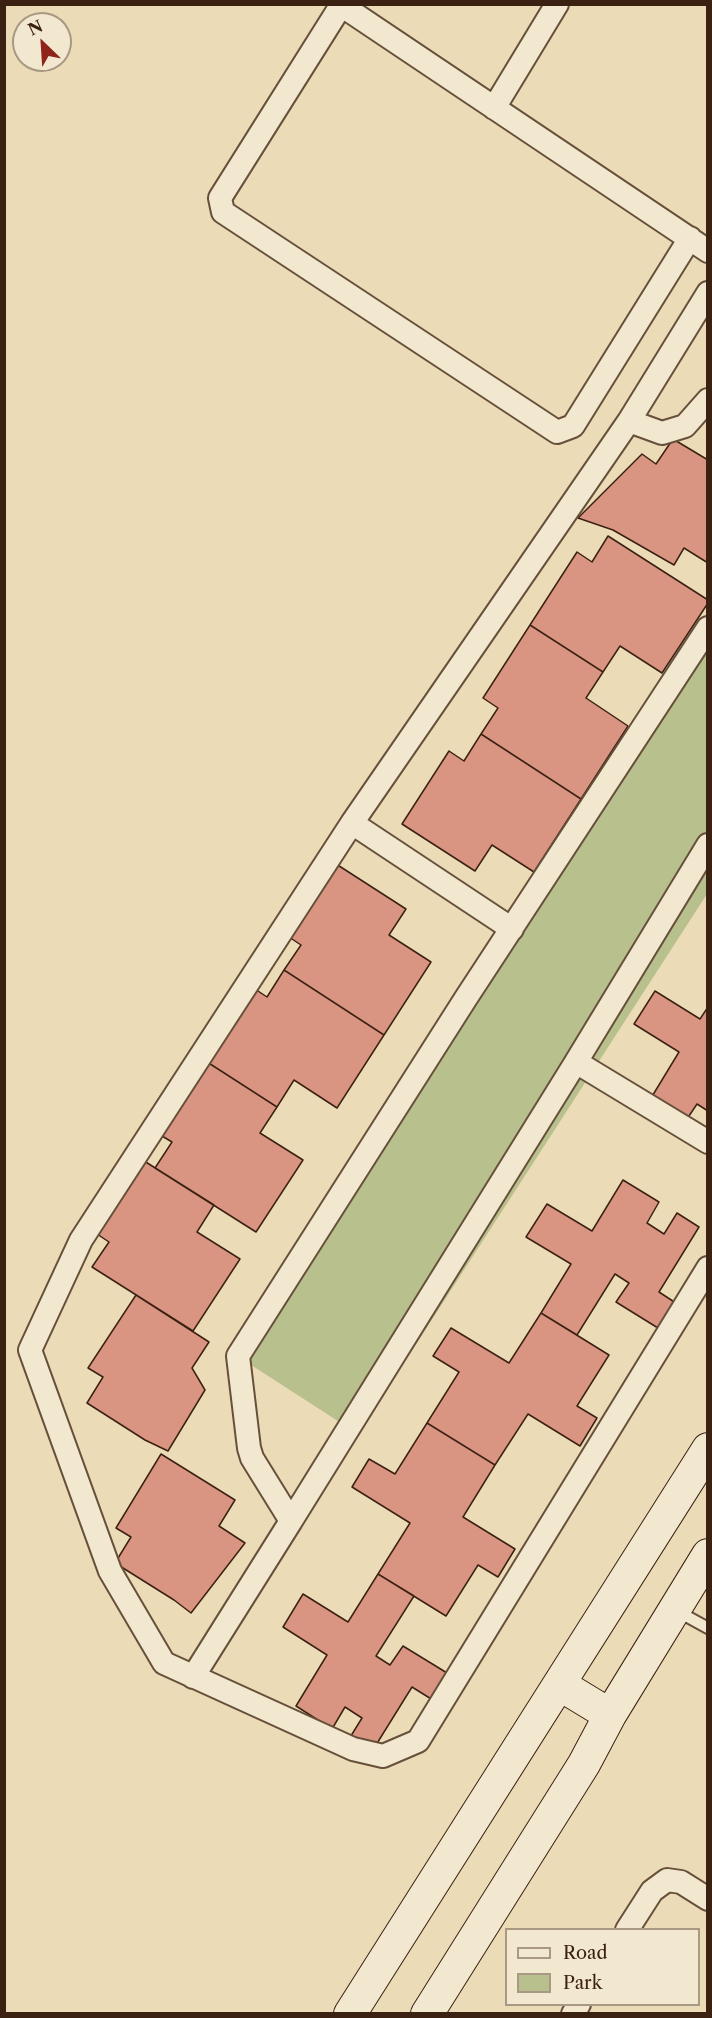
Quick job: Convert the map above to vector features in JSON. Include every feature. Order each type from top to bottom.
[{"type":"street","points":[[494,108],[557,4]]},
{"type":"street","points":[[341,5],[494,108],[699,245],[573,426],[557,432],[223,212],[220,198],[341,5]]},
{"type":"street","points":[[708,292],[629,421],[352,823],[81,1240],[30,1350],[110,1571],[164,1664],[353,1749],[383,1756],[418,1741],[708,1268]]},
{"type":"street","points":[[629,421],[662,433],[685,426],[708,400]]},
{"type":"street","points":[[291,1521],[252,1458],[238,1356],[460,1008],[708,628]]},
{"type":"street","points":[[352,823],[512,929]]},
{"type":"street","points":[[193,1677],[576,1062],[708,845]]},
{"type":"street","points":[[576,1062],[708,1142]]},
{"type":"street","points":[[350,2013],[708,1449]]},
{"type":"street","points":[[427,2013],[584,1764],[610,1715],[708,1555]]},
{"type":"street","points":[[559,1684],[610,1715]]},
{"type":"street","points":[[628,1928],[652,1891],[667,1880],[681,1882],[708,1899]]},
{"type":"lane","points":[[674,1609],[708,1628]]},
{"type":"green space","points":[[707,647],[707,894],[358,1434],[245,1361]]},
{"type":"building","points":[[673,439],[708,460],[708,563],[684,548],[674,565],[613,530],[578,518],[642,454],[656,464]]},
{"type":"building","points":[[608,536],[708,600],[662,673],[620,646],[603,672],[530,625],[577,552],[592,562]]},
{"type":"building","points":[[530,625],[603,672],[586,698],[628,726],[581,799],[481,734],[498,708],[483,698]]},
{"type":"building","points":[[481,734],[581,799],[534,872],[492,845],[475,871],[402,824],[449,751],[464,761]]},
{"type":"building","points":[[333,862],[406,909],[389,935],[431,962],[384,1035],[284,970],[301,945],[286,935]]},
{"type":"building","points":[[284,970],[384,1035],[337,1108],[294,1080],[277,1107],[204,1060],[252,987],[267,997]]},
{"type":"building","points":[[655,991],[700,1019],[708,1007],[708,1111],[697,1104],[683,1125],[648,1103],[679,1052],[634,1024]]},
{"type":"building","points":[[204,1060],[277,1107],[260,1133],[303,1160],[256,1232],[155,1168],[172,1142],[157,1133]]},
{"type":"building","points":[[141,1159],[214,1205],[197,1232],[240,1259],[193,1331],[92,1267],[109,1242],[94,1232]]},
{"type":"building","points":[[623,1180],[659,1202],[647,1223],[664,1234],[677,1213],[699,1227],[659,1292],[682,1307],[666,1333],[616,1302],[629,1283],[615,1274],[577,1335],[541,1313],[571,1264],[526,1237],[547,1204],[592,1231]]},
{"type":"building","points":[[136,1295],[209,1342],[192,1368],[205,1390],[168,1451],[145,1440],[87,1403],[103,1377],[88,1368]]},
{"type":"building","points":[[541,1313],[609,1355],[577,1406],[597,1418],[580,1446],[528,1414],[495,1465],[427,1423],[459,1372],[433,1356],[451,1328],[509,1363]]},
{"type":"building","points":[[427,1423],[495,1465],[463,1517],[515,1549],[498,1577],[478,1565],[446,1616],[378,1574],[410,1523],[352,1487],[369,1459],[395,1474]]},
{"type":"building","points":[[161,1454],[235,1500],[219,1526],[245,1543],[191,1613],[115,1563],[131,1537],[116,1528]]},
{"type":"building","points":[[378,1574],[414,1596],[376,1656],[390,1665],[403,1646],[452,1676],[436,1702],[412,1687],[371,1753],[349,1739],[362,1718],[345,1707],[332,1729],[296,1706],[327,1655],[283,1627],[303,1594],[348,1622]]}]
